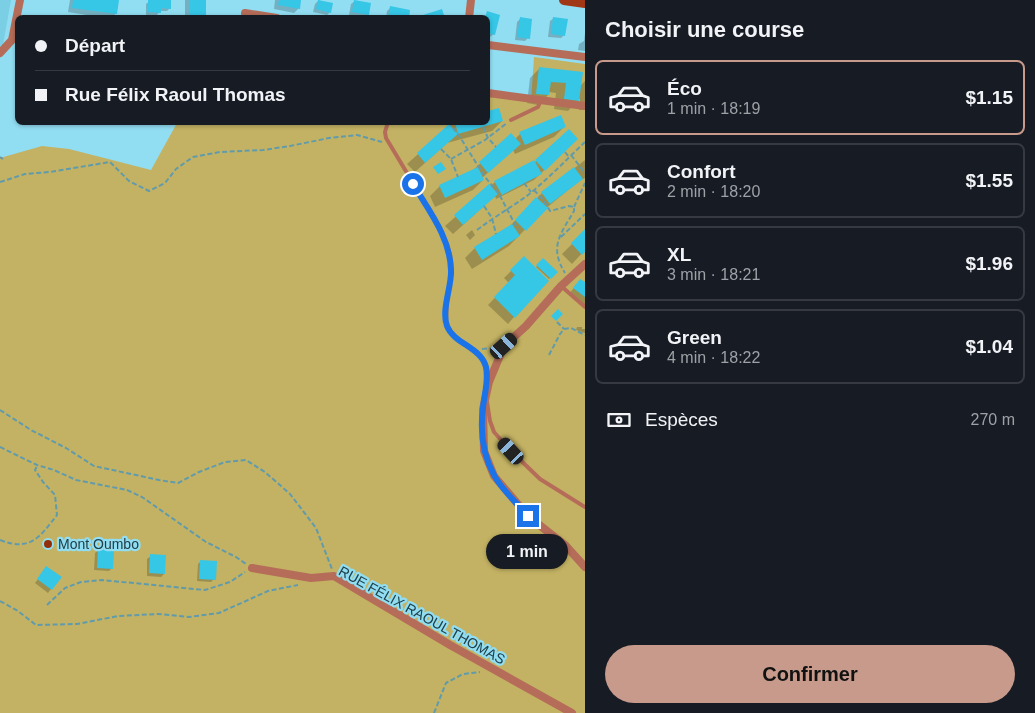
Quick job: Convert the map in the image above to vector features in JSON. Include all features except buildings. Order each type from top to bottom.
[{"type":"street","points":[[17,15],[20,0]]},
{"type":"street","points":[[469,15],[471,0]]},
{"type":"street","points":[[564,0],[585,3]]},
{"type":"street","points":[[245,13],[258,15]]},
{"type":"street","points":[[0,53],[12,40],[15,25]]},
{"type":"street","points":[[490,45],[585,57]]},
{"type":"street","points":[[490,93],[585,106]]},
{"type":"street","points":[[585,264],[561,286],[526,326],[504,346],[486,393],[483,409],[484,451],[494,476],[528,516],[566,546],[585,567]]},
{"type":"street","name":"RUE FÉLIX RAOUL THOMAS","points":[[252,568],[311,578],[334,576],[572,713]]},
{"type":"lane","points":[[511,120],[538,107],[542,100]]},
{"type":"lane","points":[[387,125],[385,132],[389,144],[445,239],[450,254],[452,271],[446,324],[452,334],[481,357],[486,369],[486,393],[489,416],[494,432],[533,473],[585,507]]},
{"type":"lane","points":[[561,286],[585,307]]},
{"type":"path","points":[[450,159],[488,138],[511,120]]},
{"type":"path","points":[[450,125],[469,149],[485,177],[499,194],[518,230]]},
{"type":"path","points":[[483,127],[488,138],[496,147]]},
{"type":"path","points":[[0,182],[25,174],[50,172],[110,162],[129,181],[150,191],[165,183],[176,169],[193,157],[220,152],[263,150],[357,135],[389,144]]},
{"type":"path","points":[[478,230],[492,218],[507,210],[532,191],[585,142]]},
{"type":"path","points":[[441,150],[450,159],[458,176]]},
{"type":"path","points":[[565,152],[585,173]]},
{"type":"path","points":[[524,183],[544,201],[550,211],[569,206],[574,207]]},
{"type":"path","points":[[569,280],[559,264],[556,252],[559,239],[574,211],[585,183]]},
{"type":"path","points":[[484,206],[492,218],[496,234]]},
{"type":"path","points":[[559,239],[585,214]]},
{"type":"path","points":[[556,322],[564,329]]},
{"type":"path","points":[[549,355],[564,329],[571,328],[585,335]]},
{"type":"path","points":[[473,350],[504,346]]},
{"type":"path","points":[[0,410],[94,466],[159,480],[178,483],[225,462],[246,460],[265,472],[290,494],[316,528],[330,561],[334,576]]},
{"type":"path","points":[[0,447],[37,465],[76,480],[127,490],[142,497],[206,542],[236,557],[252,568],[230,582],[205,590],[102,580],[81,582],[65,588],[47,605]]},
{"type":"path","points":[[0,540],[12,545],[31,543],[57,515],[55,495],[42,482],[35,470],[37,465]]},
{"type":"path","points":[[0,601],[18,611],[36,625],[77,624],[118,616],[158,614],[189,616],[219,613],[268,591],[303,584],[311,578]]},
{"type":"path","points":[[434,713],[446,683],[462,674],[495,670]]},
{"type":"shaded area","points":[[0,0],[11,0],[3,45],[0,46]]},
{"type":"shaded area","points":[[534,57],[585,64],[585,713],[0,713],[0,158],[42,146],[69,149],[151,170],[176,125],[490,125],[490,92],[531,101]]},
{"type":"place","name":"Mont Oumbo","points":[[48,544]]},
{"type":"route","points":[[413,184],[437,223],[450,254],[452,271],[446,324],[452,334],[481,357],[486,369],[486,393],[483,409],[484,451],[494,476],[528,516]]}]
